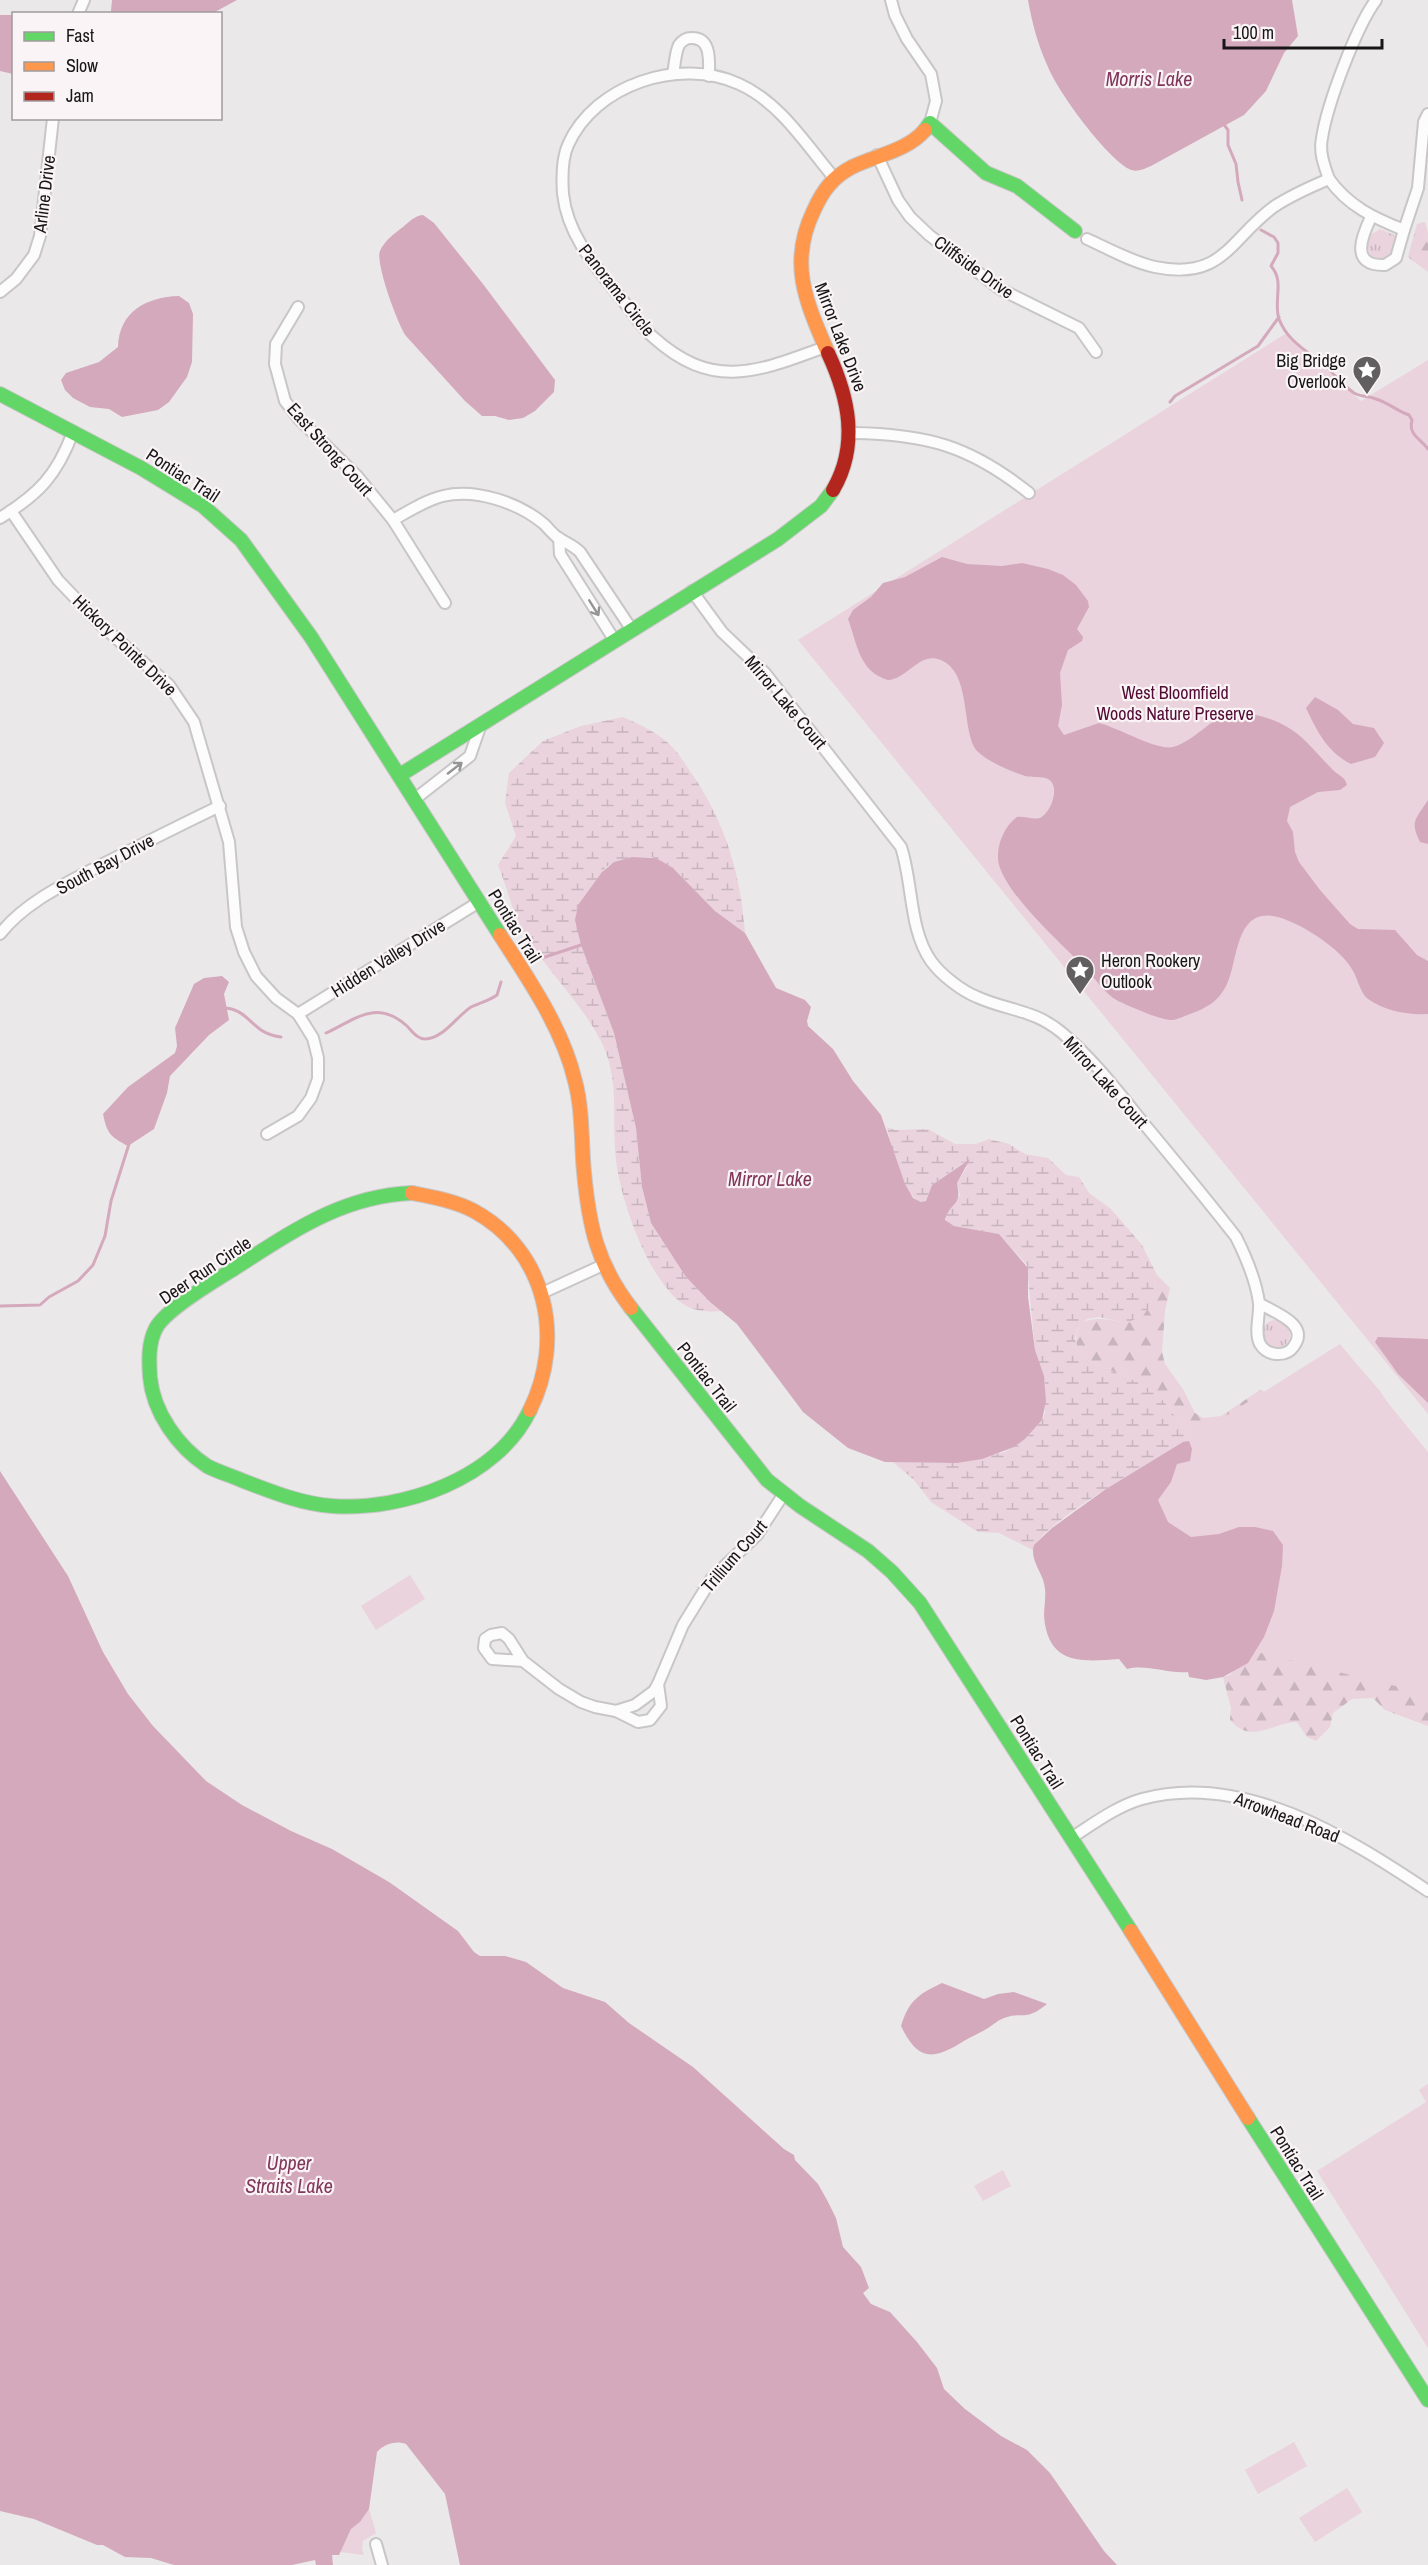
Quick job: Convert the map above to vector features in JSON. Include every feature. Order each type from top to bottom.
[{"type":"main road","name":"Mirror Lake Drive","points":[[400,775],[480,727],[800,523],[822,505],[836,484],[844,465],[852,433],[849,410],[804,295],[799,275],[799,254],[810,213],[821,193],[835,179],[877,155],[910,143],[930,123]]},
{"type":"main road","points":[[930,123],[986,173],[1017,186],[1081,235]]},
{"type":"main road","name":"Pontiac Trail","points":[[0,394],[141,468],[203,506],[242,540],[311,637],[400,775],[540,1001],[567,1057],[580,1108],[584,1172],[592,1234],[603,1265],[616,1288],[753,1464],[783,1495],[859,1544],[902,1581],[943,1636],[1313,2223],[1428,2400]]},
{"type":"main road","name":"Deer Run Circle","points":[[381,1194],[412,1194],[436,1197],[477,1213],[501,1230],[519,1250],[531,1267],[542,1293],[549,1325],[549,1357],[543,1383],[530,1413],[511,1440],[487,1460],[453,1483],[414,1498],[387,1505],[353,1507],[328,1506],[276,1493],[206,1466],[169,1430],[156,1406],[150,1382],[149,1350],[159,1323],[198,1293],[333,1210],[355,1200],[381,1194]]},
{"type":"street","points":[[891,0],[895,15],[931,74],[936,101],[930,123]]},
{"type":"street","points":[[1376,0],[1364,20],[1340,80],[1324,131],[1321,156],[1329,179],[1349,202],[1371,217],[1404,230]]},
{"type":"street","points":[[673,73],[678,47],[687,38],[694,38],[705,43],[708,48],[709,76]]},
{"type":"street","name":"Panorama Circle","points":[[825,347],[760,370],[734,373],[710,370],[681,359],[652,336],[584,253],[570,222],[563,194],[563,170],[568,145],[583,122],[604,100],[632,85],[673,73],[709,76],[739,83],[763,98],[783,117],[835,179]]},
{"type":"street","points":[[1371,217],[1360,244],[1363,257],[1370,262],[1385,265],[1396,258],[1424,177],[1424,123],[1428,114]]},
{"type":"street","name":"Arline Drive","points":[[0,292],[16,279],[34,255],[52,120]]},
{"type":"street","name":"Cliffside Drive","points":[[877,155],[898,200],[910,217],[929,235],[1000,289],[1079,328],[1096,352]]},
{"type":"street","points":[[1081,235],[1155,267],[1182,270],[1203,267],[1222,258],[1274,207],[1329,179]]},
{"type":"street","name":"East Strong Court","points":[[298,307],[276,344],[275,364],[285,401],[299,419],[357,476],[393,520],[445,603]]},
{"type":"street","points":[[0,518],[29,500],[47,482],[63,457],[73,432]]},
{"type":"street","points":[[852,433],[913,436],[942,443],[991,465],[1029,494]]},
{"type":"street","points":[[393,520],[444,495],[474,495],[495,499],[519,508],[543,523],[559,538],[572,544],[580,552],[632,630]]},
{"type":"street","name":"Hickory Pointe Drive","points":[[11,511],[58,580],[100,624],[150,666],[182,702],[194,722],[220,806],[230,852],[236,927],[244,952],[261,981],[276,998],[298,1014],[313,1038],[318,1058],[318,1078],[311,1098],[298,1116],[267,1134]]},
{"type":"street","points":[[559,538],[560,554],[615,641]]},
{"type":"street","points":[[578,581],[593,571]]},
{"type":"street","name":"Mirror Lake Court","points":[[692,591],[722,632],[765,673],[901,847],[908,868],[919,937],[931,961],[948,978],[976,997],[1023,1010],[1039,1017],[1060,1032],[1092,1062],[1236,1237],[1247,1260],[1258,1303],[1259,1343],[1266,1352],[1277,1354],[1287,1352],[1295,1345],[1298,1335],[1295,1327],[1288,1318],[1258,1303]]},
{"type":"street","points":[[415,799],[470,756],[480,727]]},
{"type":"street","name":"South Bay Drive","points":[[0,934],[13,919],[38,900],[164,832],[220,806]]},
{"type":"street","name":"Hidden Valley Drive","points":[[298,1014],[479,902]]},
{"type":"street","points":[[542,1293],[603,1265]]},
{"type":"street","name":"Trillium Court","points":[[616,1712],[642,1701],[658,1684],[675,1642],[698,1598],[712,1578],[757,1535],[783,1495]]},
{"type":"street","name":"Trillium Court","points":[[523,1661],[559,1689],[581,1702],[616,1712],[638,1722],[650,1720],[661,1706],[658,1684]]},
{"type":"street","name":"Arrowhead Road","points":[[1071,1838],[1118,1810],[1140,1800],[1191,1791],[1218,1792],[1249,1799],[1312,1824],[1381,1859],[1428,1891]]},
{"type":"street","points":[[376,2544],[382,2565]]},
{"type":"green space","points":[[1425,222],[1428,233],[1428,272],[1408,257],[1417,224]]},
{"type":"green space","points":[[1380,229],[1394,235],[1396,239],[1391,254],[1382,259],[1371,256],[1366,245],[1369,236]]},
{"type":"green space","name":"West Bloomfield Woods Nature Preserve","points":[[1285,334],[1361,401],[1428,360],[1428,1414],[798,640]]},
{"type":"green space","points":[[623,717],[662,738],[676,751],[692,774],[704,792],[722,830],[740,890],[745,933],[715,911],[673,868],[652,857],[635,857],[617,861],[606,867],[578,905],[576,914],[581,945],[614,1033],[636,1128],[642,1187],[651,1223],[686,1277],[710,1302],[723,1311],[698,1310],[683,1304],[670,1292],[646,1256],[621,1188],[615,1149],[612,1075],[605,1050],[597,1033],[576,1002],[529,941],[514,911],[498,865],[516,836],[505,803],[509,773],[543,741],[581,726]]},
{"type":"green space","points":[[887,1127],[895,1130],[928,1129],[955,1144],[976,1144],[989,1139],[1009,1144],[1025,1154],[1048,1158],[1066,1175],[1079,1177],[1089,1193],[1111,1209],[1142,1245],[1157,1275],[1151,1304],[1143,1316],[1126,1323],[1099,1317],[1087,1319],[1078,1328],[1075,1338],[1078,1353],[1156,1394],[1191,1438],[1070,1513],[1039,1539],[1033,1550],[999,1533],[978,1532],[931,1502],[914,1480],[893,1462],[957,1463],[1005,1452],[1025,1439],[1042,1420],[1045,1413],[1045,1384],[1035,1350],[1027,1265],[999,1234],[954,1226],[946,1222],[947,1213],[960,1195],[957,1183],[967,1167],[964,1162],[932,1185],[926,1201],[922,1202],[908,1191],[903,1181],[894,1158]]},
{"type":"green space","points":[[1157,1275],[1170,1288],[1165,1311],[1162,1352],[1165,1364],[1183,1389],[1195,1413],[1203,1418],[1221,1416],[1260,1390],[1271,1394],[1347,1353],[1389,1405],[1428,1500],[1428,1726],[1385,1710],[1373,1698],[1352,1699],[1333,1713],[1330,1727],[1316,1741],[1307,1737],[1297,1722],[1254,1732],[1238,1727],[1230,1720],[1231,1708],[1223,1677],[1230,1675],[1257,1647],[1191,1438],[1156,1394],[1078,1353],[1076,1340],[1082,1324],[1096,1319],[1126,1323],[1151,1304]]},
{"type":"green space","points":[[1276,1320],[1286,1324],[1290,1334],[1286,1344],[1276,1348],[1266,1344],[1262,1334],[1266,1324]]},
{"type":"green space","points":[[1340,1344],[1428,1452],[1428,1694],[1261,1653],[1207,1613],[1114,1577],[1073,1512]]},
{"type":"green space","points":[[410,1575],[425,1599],[376,1630],[361,1606]]},
{"type":"green space","points":[[1428,2084],[1428,2348],[1317,2171],[1426,2102],[1419,2090]]},
{"type":"green space","points":[[1003,2170],[1011,2186],[983,2201],[974,2186]]},
{"type":"green space","points":[[1294,2442],[1307,2466],[1258,2494],[1245,2470]]},
{"type":"green space","points":[[1347,2488],[1362,2512],[1315,2542],[1299,2518]]},
{"type":"green space","points":[[369,2509],[376,2533],[363,2541],[364,2555],[340,2552],[351,2529],[360,2522]]},
{"type":"water","points":[[112,0],[237,0],[215,12],[111,11]]},
{"type":"water","name":"Morris Lake","points":[[1028,0],[1292,0],[1298,36],[1284,53],[1266,91],[1244,115],[1151,166],[1134,171],[1119,162],[1095,138],[1053,78],[1033,26]]},
{"type":"water","points":[[0,15],[12,15],[12,74],[0,71]]},
{"type":"water","points":[[423,215],[434,223],[483,284],[555,380],[554,392],[535,411],[523,418],[509,420],[495,416],[482,416],[465,401],[402,330],[384,280],[379,258],[380,251],[393,235],[412,220]]},
{"type":"water","points":[[179,296],[189,303],[193,314],[192,362],[187,377],[169,402],[158,410],[122,417],[109,409],[90,407],[73,398],[65,390],[61,380],[66,373],[99,362],[118,347],[123,324],[137,309],[156,299]]},
{"type":"water","points":[[942,557],[967,564],[1002,566],[1022,563],[1048,569],[1063,575],[1076,585],[1088,601],[1089,607],[1077,629],[1083,637],[1082,641],[1068,650],[1060,673],[1062,705],[1058,726],[1064,735],[1099,723],[1157,746],[1173,747],[1188,740],[1224,716],[1239,713],[1260,716],[1283,724],[1308,743],[1343,778],[1347,785],[1340,790],[1318,792],[1290,807],[1287,821],[1293,832],[1295,852],[1299,862],[1350,924],[1358,929],[1395,930],[1417,955],[1428,961],[1428,1014],[1396,1011],[1382,1007],[1368,999],[1347,962],[1329,945],[1306,929],[1273,916],[1261,916],[1251,921],[1240,939],[1231,975],[1224,990],[1212,1003],[1202,1009],[1177,1019],[1168,1020],[1118,1001],[1109,994],[1013,892],[999,865],[999,845],[1004,832],[1017,817],[1040,818],[1048,811],[1054,793],[1052,782],[1046,778],[1028,777],[1013,771],[978,752],[970,737],[964,699],[957,675],[941,660],[926,659],[902,675],[888,680],[871,670],[860,655],[848,619],[853,610],[871,597],[883,583],[905,577]]},
{"type":"water","points":[[1315,697],[1338,710],[1353,724],[1374,728],[1384,743],[1375,757],[1351,764],[1329,747],[1306,708]]},
{"type":"water","points":[[1428,800],[1428,844],[1420,842],[1415,824]]},
{"type":"water","name":"Mirror Lake","points":[[632,857],[656,858],[673,868],[715,911],[745,933],[776,988],[805,1000],[811,1007],[808,1026],[833,1049],[853,1081],[881,1115],[905,1184],[913,1198],[921,1202],[926,1201],[932,1185],[970,1159],[957,1183],[957,1200],[945,1220],[954,1226],[999,1234],[1028,1268],[1028,1297],[1035,1350],[1044,1376],[1046,1401],[1042,1420],[1025,1439],[1014,1447],[982,1459],[957,1463],[885,1462],[848,1448],[803,1412],[737,1324],[710,1302],[686,1277],[651,1223],[642,1187],[636,1128],[614,1033],[581,945],[575,920],[578,905],[602,872],[614,862]]},
{"type":"water","points":[[222,976],[229,982],[224,994],[229,1020],[209,1035],[170,1076],[167,1093],[154,1129],[128,1146],[117,1140],[108,1131],[103,1114],[128,1087],[175,1053],[177,1046],[175,1028],[194,984],[204,978]]},
{"type":"water","points":[[1378,1337],[1428,1339],[1428,1403],[1398,1374],[1375,1342]]},
{"type":"water","points":[[1189,1441],[1192,1449],[1190,1461],[1177,1464],[1171,1482],[1158,1500],[1168,1522],[1191,1537],[1219,1534],[1239,1527],[1255,1527],[1273,1531],[1283,1545],[1282,1566],[1274,1611],[1264,1637],[1248,1663],[1223,1677],[1206,1680],[1189,1677],[1188,1672],[1127,1669],[1119,1659],[1080,1660],[1059,1652],[1052,1644],[1047,1632],[1044,1616],[1045,1589],[1033,1556],[1034,1545],[1052,1528],[1106,1489],[1183,1442]]},
{"type":"water","name":"Upper Straits Lake","points":[[0,1471],[68,1576],[103,1652],[128,1694],[153,1726],[206,1781],[242,1805],[291,1831],[332,1849],[389,1882],[458,1931],[474,1952],[480,1956],[505,1956],[526,1962],[563,1988],[605,2002],[629,2023],[693,2067],[784,2149],[794,2155],[795,2160],[818,2184],[827,2200],[836,2218],[843,2247],[861,2267],[869,2288],[863,2293],[871,2304],[890,2312],[917,2342],[937,2368],[944,2389],[965,2409],[1001,2436],[1027,2450],[1050,2473],[1104,2551],[1117,2565],[460,2565],[445,2494],[406,2444],[398,2442],[387,2445],[377,2452],[369,2509],[360,2522],[351,2529],[339,2555],[332,2555],[333,2565],[316,2565],[315,2560],[292,2565],[174,2565],[151,2558],[125,2557],[103,2545],[97,2545],[34,2519],[0,2511]]},
{"type":"water","points":[[942,1983],[984,1999],[1014,1992],[1047,2004],[1034,2013],[1002,2019],[949,2050],[931,2054],[924,2053],[912,2044],[901,2026],[911,2004]]},
{"type":"waterway","points":[[1225,126],[1228,130],[1228,145],[1236,164],[1242,200]]},
{"type":"waterway","points":[[1261,230],[1274,237],[1278,243],[1278,253],[1271,266],[1277,278],[1279,319],[1288,335],[1354,393],[1381,401],[1409,415],[1412,420],[1413,433],[1428,449]]},
{"type":"waterway","points":[[1170,402],[1175,396],[1258,346],[1279,317]]},
{"type":"waterway","points":[[536,960],[581,945]]},
{"type":"waterway","points":[[326,1033],[356,1018],[375,1012],[396,1018],[420,1038],[432,1038],[444,1031],[471,1007],[497,995],[501,982]]},
{"type":"waterway","points":[[223,1008],[235,1010],[263,1031],[281,1037]]},
{"type":"waterway","points":[[0,1306],[40,1305],[49,1297],[78,1281],[93,1265],[105,1236],[111,1201],[129,1144]]},
{"type":"traffic: fast","points":[[925,130],[930,123],[986,173],[1017,186],[1075,231]]},
{"type":"traffic: fast","points":[[0,394],[141,468],[203,506],[241,540],[311,637],[500,935]]},
{"type":"traffic: fast","points":[[400,775],[778,539],[821,506],[833,490]]},
{"type":"traffic: fast","points":[[412,1193],[363,1201],[319,1218],[277,1241],[192,1295],[161,1320],[152,1340],[150,1377],[152,1390],[162,1416],[186,1449],[211,1468],[297,1500],[320,1505],[360,1506],[388,1503],[417,1496],[445,1486],[472,1472],[495,1455],[515,1434],[530,1410]]},
{"type":"traffic: fast","points":[[631,1308],[767,1480],[800,1506],[868,1551],[892,1572],[920,1603],[1131,1931]]},
{"type":"traffic: fast","points":[[1248,2118],[1428,2400]]},
{"type":"traffic: slow","points":[[828,353],[807,299],[801,265],[806,229],[814,210],[825,190],[839,175],[852,167],[901,148],[925,130]]},
{"type":"traffic: slow","points":[[500,935],[544,1005],[570,1062],[579,1104],[584,1172],[592,1227],[610,1276],[631,1308]]},
{"type":"traffic: slow","points":[[412,1193],[452,1202],[474,1211],[499,1228],[518,1249],[533,1273],[542,1299],[547,1326],[546,1355],[541,1383],[530,1410]]},
{"type":"traffic: slow","points":[[1131,1931],[1248,2118]]},
{"type":"traffic: jam","points":[[828,353],[846,404],[848,422],[846,456],[833,490]]},
{"type":"place","name":"Big Bridge Overlook","points":[[1367,396]]},
{"type":"place","name":"Heron Rookery Outlook","points":[[1080,996]]}]
